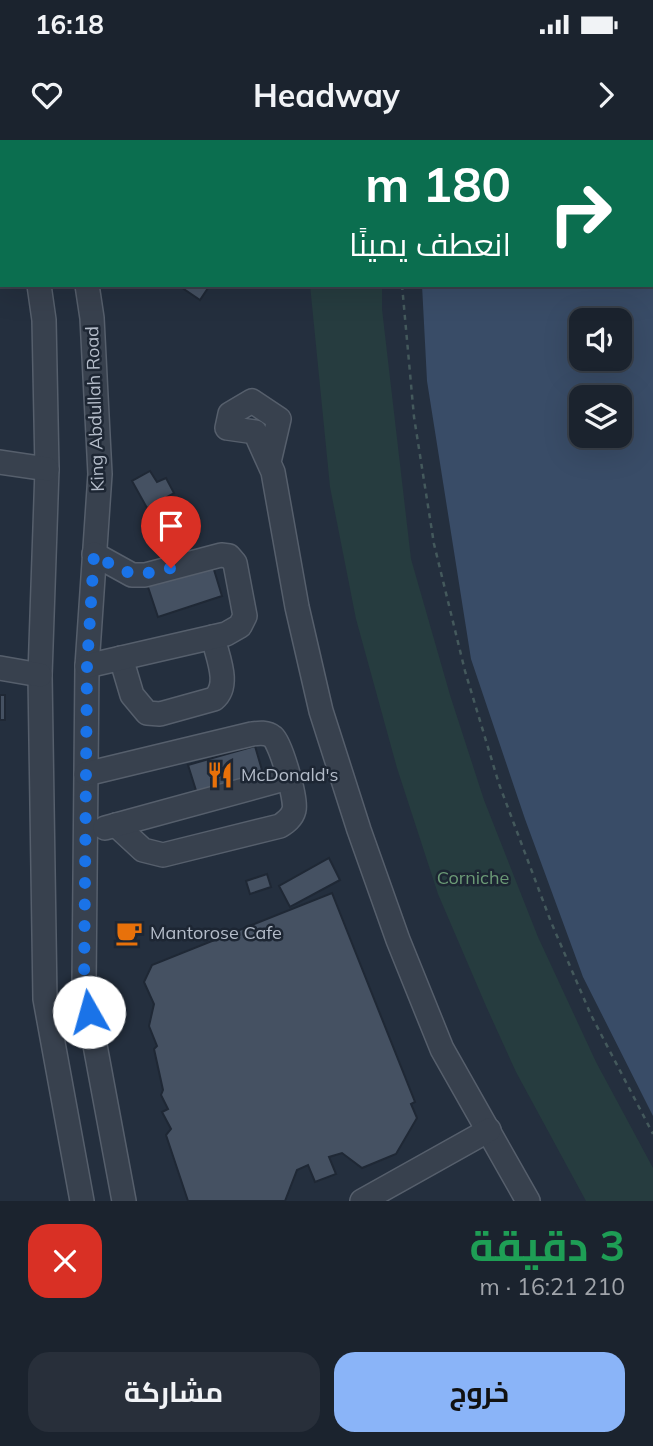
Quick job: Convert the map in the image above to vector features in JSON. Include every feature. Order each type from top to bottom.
[{"type":"street","points":[[40,287],[44,320],[47,470],[40,675],[46,999],[82,1201]]},
{"type":"street","name":"King Abdullah Road","points":[[87,287],[92,317],[100,474],[87,666],[84,986],[124,1201]]},
{"type":"street","points":[[0,462],[47,470]]},
{"type":"street","points":[[269,462],[274,472],[297,607],[321,712],[359,830],[398,940],[442,1049],[528,1201]]},
{"type":"street","points":[[87,666],[226,634],[240,626],[245,616],[235,563],[229,556],[221,555],[145,575],[132,575],[94,554]]},
{"type":"street","points":[[121,658],[132,695],[139,706],[147,713],[160,714],[214,699],[220,693],[223,685],[213,637]]},
{"type":"street","points":[[0,668],[40,675]]},
{"type":"street","points":[[86,774],[263,733],[272,736],[278,744],[295,797],[295,809],[290,819],[280,826],[163,855],[143,850],[116,825]]},
{"type":"street","points":[[85,833],[288,778]]},
{"type":"street","points":[[362,1201],[489,1130]]},
{"type":"street","points":[[116,1163],[132,1201]]},
{"type":"street","points":[[73,1201],[74,1164]]},
{"type":"path","points":[[402,287],[414,417],[432,532],[465,671],[499,784],[551,922],[591,1015],[653,1134]]},
{"type":"green space","name":"Corniche","points":[[310,287],[382,287],[382,309],[411,559],[450,695],[484,800],[538,937],[596,1062],[653,1168],[653,1201],[586,1201],[516,1072],[486,1006],[438,894],[397,768],[356,619],[330,487]]},
{"type":"water","points":[[422,287],[653,287],[653,1116],[583,977],[525,819],[471,659],[427,381]]},
{"type":"building","points":[[181,287],[209,287],[200,300]]},
{"type":"building","points":[[150,471],[157,482],[166,478],[174,493],[147,508],[132,481]]},
{"type":"building","points":[[211,560],[222,596],[158,617],[146,581]]},
{"type":"building","points":[[0,695],[5,695],[5,720],[0,720]]},
{"type":"building","points":[[255,746],[266,784],[200,803],[188,765]]},
{"type":"building","points":[[329,858],[340,880],[290,907],[279,886]]},
{"type":"building","points":[[267,874],[271,887],[250,894],[246,881]]},
{"type":"building","points":[[332,893],[415,1102],[411,1104],[417,1118],[396,1154],[362,1168],[342,1153],[329,1157],[336,1174],[315,1182],[308,1165],[297,1170],[285,1201],[188,1201],[166,1135],[171,1129],[162,1112],[168,1109],[161,1095],[163,1090],[154,1049],[157,1046],[149,1026],[154,1004],[144,982],[152,965]]},
{"type":"place","name":"McDonald's","points":[[220,775]]},
{"type":"place","name":"Mantorose Cafe","points":[[129,933]]},
{"type":"route","points":[[89,1012],[84,986],[87,666],[94,554],[132,575],[145,575],[171,568]]}]
